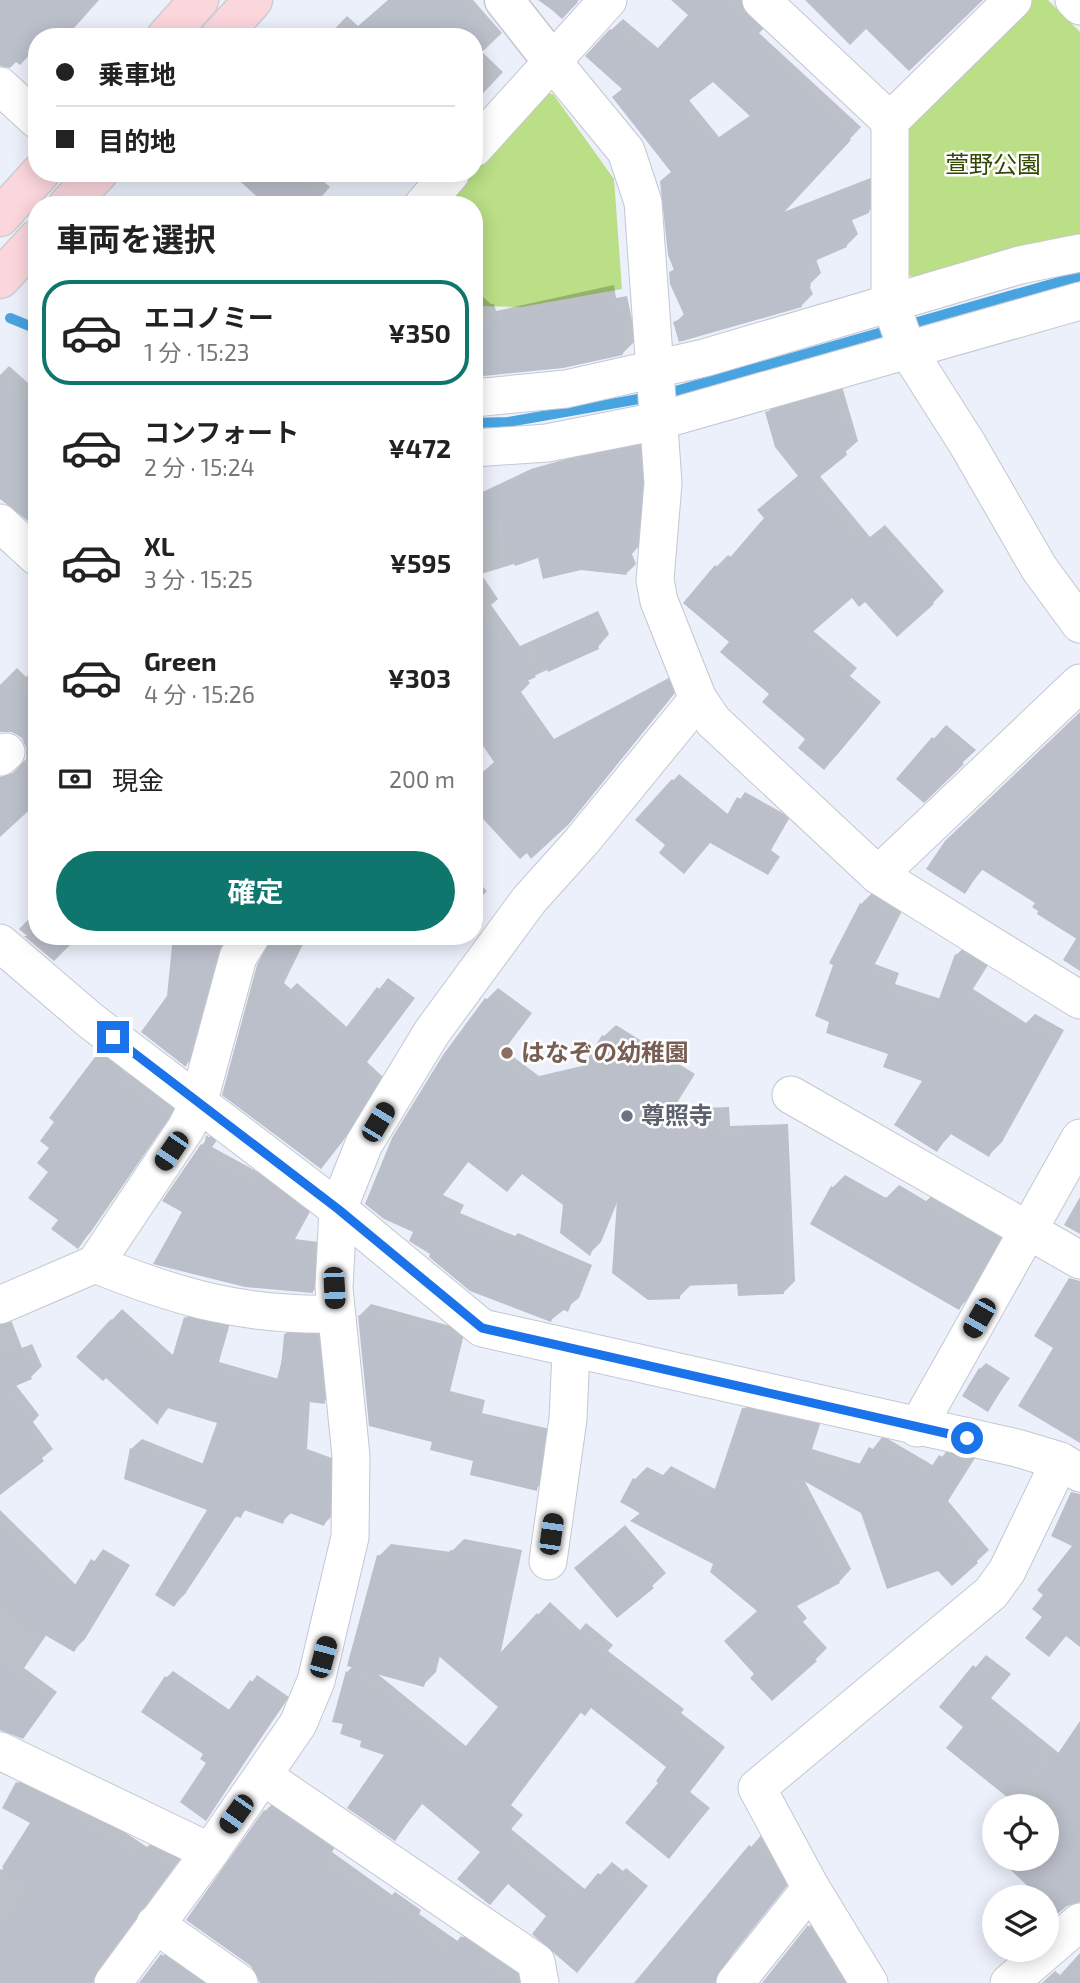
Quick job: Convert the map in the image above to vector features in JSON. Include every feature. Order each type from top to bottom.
[{"type":"main road","points":[[174,28],[199,0]]},
{"type":"main road","points":[[228,28],[253,0]]},
{"type":"main road","points":[[0,217],[32,182]]},
{"type":"main road","points":[[76,196],[90,182]]},
{"type":"main road","points":[[0,279],[28,249]]},
{"type":"street","points":[[504,0],[626,151],[636,173],[643,202],[663,483],[655,580],[659,601],[698,699],[713,721],[878,875],[1080,1000]]},
{"type":"street","points":[[483,138],[608,0]]},
{"type":"street","points":[[761,0],[890,121],[898,326],[1039,569],[1080,624]]},
{"type":"street","points":[[890,121],[1013,0]]},
{"type":"street","points":[[1074,0],[1080,6]]},
{"type":"street","points":[[0,86],[28,112]]},
{"type":"street","points":[[431,196],[443,182]]},
{"type":"street","points":[[483,397],[566,389],[655,395],[898,326],[1020,265],[1080,253]]},
{"type":"street","points":[[483,447],[547,443],[655,395],[898,326],[1080,301]]},
{"type":"street","points":[[0,523],[28,549]]},
{"type":"street","points":[[878,875],[1080,683]]},
{"type":"street","points":[[113,1983],[210,1852],[298,1724],[316,1681],[350,1537],[351,1456],[335,1314],[338,1209],[364,1144],[432,1032],[529,900],[582,841],[698,699]]},
{"type":"street","points":[[0,943],[91,1021],[338,1209],[482,1328],[571,1351],[1017,1448],[1070,1467],[991,1593],[757,1788],[811,1888],[869,1983]]},
{"type":"street","points":[[0,1305],[95,1264],[186,1128],[198,1104],[238,957],[245,945]]},
{"type":"street","points":[[791,1095],[1080,1261]]},
{"type":"street","points":[[917,1428],[1080,1138]]},
{"type":"street","points":[[95,1264],[163,1292],[203,1302],[289,1315],[335,1314]]},
{"type":"street","points":[[548,1561],[568,1419],[571,1351]]},
{"type":"street","points":[[0,1751],[210,1852]]},
{"type":"street","points":[[263,1776],[536,1962],[540,1983]]},
{"type":"street","points":[[735,1983],[811,1888]]},
{"type":"street","points":[[1009,1983],[1080,1922]]},
{"type":"street","points":[[155,1924],[239,1983]]},
{"type":"green space","name":"萱野公園","points":[[1029,0],[1048,0],[1080,32],[1080,235],[915,279],[905,272],[905,125]]},
{"type":"green space","points":[[541,93],[553,94],[614,179],[622,289],[522,307],[483,306],[483,196],[449,196],[461,182],[483,182],[483,158]]},
{"type":"building","points":[[0,0],[99,0],[74,28],[28,28],[28,57],[20,65],[16,62],[10,68],[0,66]]},
{"type":"building","points":[[388,0],[452,0],[476,28],[356,28]]},
{"type":"building","points":[[541,0],[575,0],[578,2],[562,19]]},
{"type":"building","points":[[671,0],[718,0],[757,36],[749,45],[851,140],[775,222],[862,188],[869,205],[869,213],[838,226],[847,247],[803,266],[811,286],[796,292],[802,307],[679,342],[673,322],[685,317],[670,284],[669,272],[674,270],[668,255],[660,181],[671,172],[612,97],[622,89],[585,56],[610,29],[647,60],[688,15]],"holes":[[[713,82],[751,117],[706,147],[677,110]]]},
{"type":"building","points":[[805,0],[983,0],[909,71],[866,29],[850,45]]},
{"type":"building","points":[[241,182],[301,182],[317,196],[256,196]]},
{"type":"building","points":[[601,297],[604,310],[615,309],[623,355],[563,368],[483,376],[483,323]]},
{"type":"building","points":[[0,382],[28,406],[28,521],[0,499]]},
{"type":"building","points":[[830,394],[847,455],[807,487],[858,547],[873,535],[934,604],[897,637],[865,602],[859,607],[852,598],[801,642],[846,681],[840,689],[871,714],[824,770],[798,748],[805,739],[762,702],[769,694],[720,652],[729,642],[683,603],[715,565],[720,569],[764,518],[757,510],[798,476],[775,447],[765,412]]},
{"type":"building","points":[[635,453],[639,489],[630,558],[616,545],[627,575],[581,570],[543,579],[538,558],[515,566],[500,519],[483,527],[483,495],[535,473],[598,456]]},
{"type":"building","points":[[483,616],[510,654],[517,649],[536,677],[516,686],[522,694],[511,701],[544,747],[668,681],[674,694],[569,824],[531,859],[527,853],[520,859],[483,819],[483,772],[494,762],[483,746]]},
{"type":"building","points":[[588,619],[599,649],[548,672],[538,641]]},
{"type":"building","points":[[17,685],[28,697],[28,811],[0,837],[0,777],[13,773],[26,759],[26,748],[22,738],[13,732],[0,732],[0,699]]},
{"type":"building","points":[[1080,712],[1080,941],[1037,914],[1038,911],[1032,907],[1035,903],[981,869],[965,894],[926,869],[945,841]]},
{"type":"building","points":[[932,737],[964,764],[924,803],[896,779]]},
{"type":"building","points":[[672,779],[723,822],[737,797],[785,824],[766,857],[775,864],[768,875],[710,843],[684,874],[659,853],[665,845],[635,820]]},
{"type":"building","points":[[860,903],[893,920],[864,977],[887,985],[884,996],[934,1013],[955,954],[981,970],[961,1003],[1015,1036],[1021,1026],[1053,1043],[989,1157],[949,1133],[937,1152],[894,1125],[922,1081],[883,1067],[888,1054],[826,1033],[829,1022],[815,1016],[833,965],[829,963]]},
{"type":"building","points":[[35,945],[70,945],[54,961]]},
{"type":"building","points":[[172,945],[218,945],[186,1067],[141,1032],[167,996]]},
{"type":"building","points":[[267,945],[298,945],[278,985],[338,1038],[377,987],[406,1009],[358,1073],[374,1087],[343,1141],[321,1169],[222,1095],[257,965]]},
{"type":"building","points":[[485,998],[521,1026],[493,1063],[527,1087],[578,1075],[602,1035],[685,1086],[663,1120],[718,1118],[719,1137],[777,1135],[784,1294],[738,1296],[737,1284],[681,1286],[680,1299],[648,1300],[612,1273],[618,1186],[590,1256],[560,1233],[563,1205],[522,1174],[507,1192],[467,1161],[433,1207],[454,1217],[449,1225],[503,1248],[505,1244],[582,1277],[568,1312],[557,1307],[551,1322],[470,1291],[429,1257],[430,1254],[409,1241],[413,1232],[384,1219],[365,1204],[392,1138],[443,1055]]},
{"type":"building","points":[[98,1053],[121,1070],[111,1084],[166,1121],[78,1249],[51,1229],[58,1220],[28,1198],[48,1172],[37,1163],[49,1148],[40,1141],[54,1122],[49,1118]]},
{"type":"building","points":[[206,1135],[215,1142],[201,1160],[255,1189],[262,1177],[306,1211],[285,1250],[315,1255],[313,1293],[245,1287],[153,1264],[182,1212],[162,1201],[201,1144],[204,1146]]},
{"type":"building","points":[[831,1186],[876,1212],[885,1197],[914,1213],[918,1207],[962,1233],[969,1221],[1000,1238],[959,1310],[810,1224]]},
{"type":"building","points":[[1069,1278],[1080,1281],[1080,1443],[1018,1406],[1053,1348],[1034,1336]]},
{"type":"building","points":[[358,1315],[455,1341],[439,1403],[474,1411],[471,1424],[544,1441],[537,1491],[470,1475],[473,1461],[430,1450],[432,1442],[369,1426]]},
{"type":"building","points":[[184,1317],[223,1326],[210,1372],[274,1391],[282,1360],[284,1334],[318,1335],[325,1404],[301,1401],[297,1459],[330,1472],[329,1512],[324,1526],[287,1512],[283,1524],[244,1510],[241,1518],[234,1516],[174,1607],[155,1595],[207,1510],[124,1479],[130,1448],[198,1476],[217,1423],[161,1406],[158,1425],[106,1378],[103,1381],[76,1357],[111,1319],[168,1371]]},
{"type":"building","points":[[20,1354],[32,1379],[2,1392],[29,1428],[22,1433],[44,1461],[0,1495],[0,1363]]},
{"type":"building","points":[[979,1368],[1005,1384],[988,1412],[962,1396]]},
{"type":"building","points":[[742,1408],[813,1424],[801,1461],[852,1477],[869,1447],[924,1478],[939,1455],[964,1471],[937,1514],[978,1563],[952,1586],[938,1571],[887,1589],[861,1513],[779,1467],[840,1583],[782,1614],[797,1631],[792,1635],[817,1661],[772,1701],[750,1678],[754,1674],[724,1641],[757,1611],[710,1572],[713,1564],[630,1521],[640,1513],[620,1502],[633,1478],[653,1488],[658,1477],[710,1504]]},
{"type":"building","points":[[1071,1492],[1080,1494],[1080,1647],[1066,1636],[1049,1657],[1025,1638],[1042,1617],[1032,1609],[1043,1595],[1037,1590],[1072,1546],[1051,1536]]},
{"type":"building","points":[[0,1532],[67,1598],[91,1559],[120,1577],[74,1652],[38,1631],[0,1594]]},
{"type":"building","points":[[611,1537],[654,1588],[617,1618],[574,1568]]},
{"type":"building","points":[[450,1550],[510,1562],[489,1665],[537,1613],[567,1641],[579,1639],[602,1658],[597,1664],[674,1722],[670,1726],[714,1760],[679,1805],[699,1821],[669,1859],[625,1823],[658,1783],[656,1781],[666,1767],[591,1708],[585,1716],[580,1712],[500,1818],[512,1828],[500,1842],[574,1902],[598,1873],[610,1882],[613,1879],[637,1899],[577,1973],[532,1934],[546,1916],[508,1884],[490,1905],[457,1879],[480,1852],[421,1803],[395,1841],[347,1808],[384,1755],[360,1747],[361,1741],[340,1734],[343,1724],[332,1722],[346,1671],[455,1759],[498,1707],[433,1651],[424,1687],[347,1666],[377,1555],[447,1565]]},
{"type":"building","points":[[973,1665],[1000,1686],[981,1710],[1039,1757],[1009,1794],[1003,1794],[946,1748],[963,1727],[939,1707]]},
{"type":"building","points":[[0,1670],[48,1704],[23,1739],[0,1730]]},
{"type":"building","points":[[165,1676],[224,1717],[250,1680],[284,1703],[206,1821],[180,1802],[206,1763],[200,1759],[203,1754],[141,1712]]},
{"type":"building","points":[[1080,1721],[1080,1902],[1067,1906],[1059,1912],[1059,1885],[1026,1885],[1012,1871],[1059,1871],[1059,1794],[1046,1794],[1046,1771]]},
{"type":"building","points":[[16,1782],[76,1811],[70,1820],[133,1859],[141,1853],[170,1871],[96,1970],[92,1983],[0,1983],[0,1934],[35,1887],[2,1867],[30,1823],[2,1808]]},
{"type":"building","points":[[273,1809],[331,1848],[319,1866],[378,1907],[380,1904],[409,1924],[407,1928],[447,1956],[461,1936],[482,1951],[473,1964],[500,1983],[405,1983],[382,1967],[370,1983],[260,1983],[251,1966],[186,1920],[264,1810],[270,1814]]},
{"type":"building","points":[[749,1845],[775,1866],[786,1886],[719,1970],[715,1983],[634,1983]]},
{"type":"building","points":[[808,1925],[827,1954],[821,1962],[844,1983],[762,1983]]},
{"type":"building","points":[[161,1954],[202,1983],[139,1983]]},
{"type":"waterway","points":[[907,325],[1080,276]]},
{"type":"waterway","points":[[10,318],[28,325]]},
{"type":"waterway","points":[[665,394],[893,329]]},
{"type":"waterway","points":[[483,423],[508,422],[650,397]]},
{"type":"place","name":"はなぞの幼稚園","points":[[507,1053]]},
{"type":"place","name":"尊照寺","points":[[627,1116]]},
{"type":"route","points":[[113,1037],[338,1209],[482,1328],[571,1351],[774,1393],[967,1438]]}]
